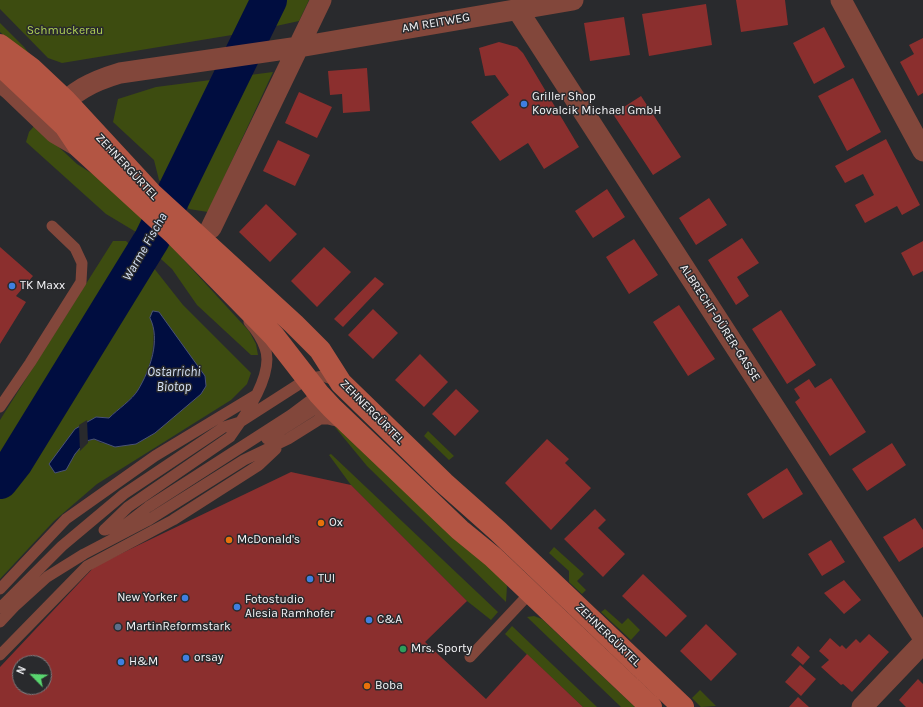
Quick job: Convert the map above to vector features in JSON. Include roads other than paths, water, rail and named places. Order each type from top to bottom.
[{"type":"main road","name":"ZEHNERGÜRTEL","points":[[0,45],[31,68],[58,107],[148,200],[179,229],[294,324],[320,350],[325,388],[356,431],[460,530],[493,557],[530,594],[651,707]]},
{"type":"main road","name":"ZEHNERGÜRTEL","points":[[0,65],[58,107],[65,126],[79,147],[148,200]]},
{"type":"main road","name":"ZEHNERGÜRTEL","points":[[179,229],[203,264],[325,388],[444,483],[498,531],[684,707]]},
{"type":"street","points":[[210,228],[321,0]]},
{"type":"street","name":"AM REITWEG","points":[[58,107],[74,92],[96,80],[120,73],[299,47],[573,0]]},
{"type":"street","points":[[842,0],[923,151]]},
{"type":"street","name":"ALBRECHT-DÜRER-GASSE","points":[[517,10],[923,637]]},
{"type":"street","points":[[0,82],[55,133],[79,147]]},
{"type":"street","points":[[862,707],[923,643]]},
{"type":"lane","points":[[0,407],[30,363],[81,282],[82,263],[75,248],[52,226]]},
{"type":"lane","points":[[203,264],[213,284],[250,323],[265,349],[266,369],[257,394],[230,437],[128,507],[104,530],[126,524],[148,507],[291,415],[325,388]]},
{"type":"lane","points":[[0,608],[62,546],[92,519],[124,494],[224,427],[325,388]]},
{"type":"lane","points":[[243,446],[263,441],[313,410],[325,388]]},
{"type":"lane","points":[[0,589],[66,519],[156,456],[257,394]]},
{"type":"lane","points":[[0,622],[47,577],[84,554],[147,521],[244,460],[288,439],[320,419],[340,422],[356,431]]},
{"type":"lane","points":[[0,655],[87,566],[173,520],[252,470],[288,439]]},
{"type":"lane","points":[[470,657],[530,594]]},
{"type":"water","name":"Ostarrichi Biotop","points":[[153,311],[159,312],[205,376],[206,386],[201,394],[155,433],[136,444],[115,447],[94,439],[86,441],[75,454],[66,470],[55,473],[49,464],[75,429],[96,417],[109,418],[129,401],[138,390],[153,355],[154,336],[150,318]]},
{"type":"waterway","name":"Warme Fischa","points":[[0,481],[15,462],[152,239],[269,0]]},
{"type":"place","name":"Griller Shop Kovalcik Michael GmbH","points":[[524,104]]},
{"type":"place","name":"TK Maxx","points":[[12,286]]},
{"type":"place","name":"Ox","points":[[321,523]]},
{"type":"place","name":"McDonald's","points":[[229,540]]},
{"type":"place","name":"TUI","points":[[310,579]]},
{"type":"place","name":"New Yorker","points":[[185,598]]},
{"type":"place","name":"Fotostudio Alesia Ramhofer","points":[[237,607]]},
{"type":"place","name":"C&A","points":[[369,620]]},
{"type":"place","name":"MartinReformstark","points":[[118,627]]},
{"type":"place","name":"Mrs. Sporty","points":[[403,649]]},
{"type":"place","name":"orsay","points":[[186,658]]},
{"type":"place","name":"H&M","points":[[121,662]]},
{"type":"place","name":"Boba","points":[[367,686]]},
{"type":"park label","name":"Schmuckerau","points":[[65,31]]}]
